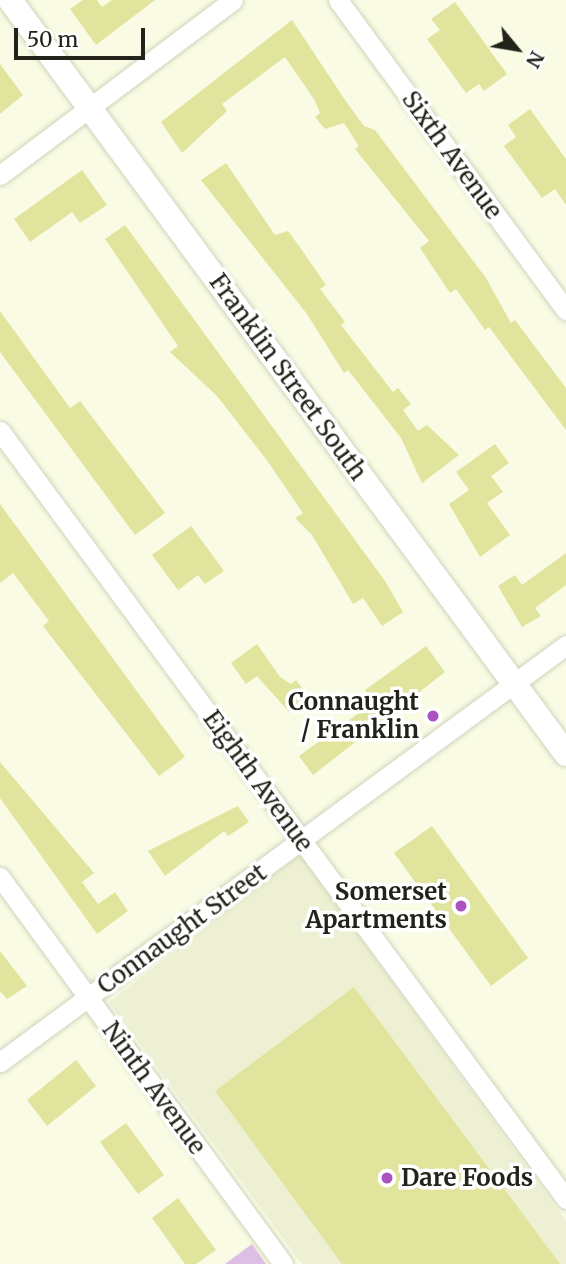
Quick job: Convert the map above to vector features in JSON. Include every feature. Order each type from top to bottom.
[{"type":"street","name":"Franklin Street South","points":[[10,0],[566,754]]},
{"type":"street","points":[[0,175],[233,0]]},
{"type":"street","name":"Sixth Avenue","points":[[338,0],[566,310]]},
{"type":"street","name":"Eighth Avenue","points":[[0,432],[566,1199]]},
{"type":"street","name":"Connaught Street","points":[[0,1062],[566,645]]},
{"type":"street","name":"Ninth Avenue","points":[[0,877],[283,1264]]},
{"type":"shaded area","points":[[300,855],[566,1221],[566,1264],[302,1264],[109,1002]]},
{"type":"shaded area","points":[[252,1244],[266,1264],[225,1264]]},
{"type":"building","points":[[83,0],[97,0],[102,7],[112,0],[155,0],[96,45],[70,9]]},
{"type":"building","points":[[455,2],[507,74],[484,91],[479,84],[466,93],[427,39],[440,30],[431,19]]},
{"type":"building","points":[[292,20],[364,126],[375,130],[486,278],[511,323],[515,320],[566,388],[566,430],[489,327],[485,330],[456,289],[450,293],[420,248],[429,241],[355,149],[359,146],[344,123],[325,129],[315,117],[320,113],[314,99],[285,57],[222,104],[227,111],[182,153],[161,122]]},
{"type":"building","points":[[0,64],[23,95],[0,114]]},
{"type":"building","points":[[530,109],[566,159],[566,205],[555,189],[542,198],[504,146],[516,137],[508,125]]},
{"type":"building","points":[[226,163],[275,235],[288,231],[299,246],[326,285],[320,289],[345,322],[341,325],[393,392],[398,388],[411,404],[403,410],[418,431],[427,425],[459,455],[422,483],[401,438],[348,370],[344,373],[307,314],[201,180]]},
{"type":"building","points":[[82,170],[107,205],[80,223],[72,212],[30,242],[14,219]]},
{"type":"building","points":[[125,225],[385,581],[403,612],[382,626],[363,598],[353,604],[312,535],[295,518],[303,513],[266,459],[217,396],[170,352],[178,346],[105,239]]},
{"type":"building","points":[[0,311],[70,408],[80,401],[165,513],[135,535],[0,352]]},
{"type":"building","points":[[495,444],[509,463],[491,476],[503,492],[487,503],[510,535],[480,557],[449,504],[469,490],[456,472]]},
{"type":"building","points":[[0,504],[185,757],[159,776],[43,626],[49,621],[13,573],[0,583]]},
{"type":"building","points":[[191,526],[224,571],[205,584],[198,575],[178,590],[152,555]]},
{"type":"building","points":[[566,553],[566,585],[535,608],[541,616],[522,627],[498,586],[515,575],[522,585]]},
{"type":"building","points":[[257,644],[280,677],[291,684],[296,680],[308,696],[289,712],[257,676],[246,684],[231,663]]},
{"type":"building","points":[[426,646],[445,672],[313,775],[299,756],[374,702],[365,690]]},
{"type":"building","points":[[0,762],[94,873],[82,882],[98,904],[115,892],[128,911],[97,934],[0,798]]},
{"type":"building","points":[[238,806],[249,822],[228,836],[224,831],[165,876],[148,851]]},
{"type":"building","name":"Somerset Apartments","points":[[432,826],[528,958],[491,986],[394,853]]},
{"type":"building","points":[[0,951],[27,986],[7,999],[0,991]]},
{"type":"building","name":"Dare Foods","points":[[354,987],[560,1264],[342,1264],[215,1091]]},
{"type":"building","points":[[76,1060],[96,1086],[47,1126],[27,1100]]},
{"type":"building","points":[[126,1123],[164,1175],[138,1194],[100,1142]]},
{"type":"building","points":[[178,1198],[216,1250],[196,1264],[185,1264],[152,1218]]},
{"type":"place","name":"Connaught / Franklin","points":[[433,716]]},
{"type":"place","name":"Somerset Apartments","points":[[461,906]]},
{"type":"place","name":"Dare Foods","points":[[387,1178]]}]
